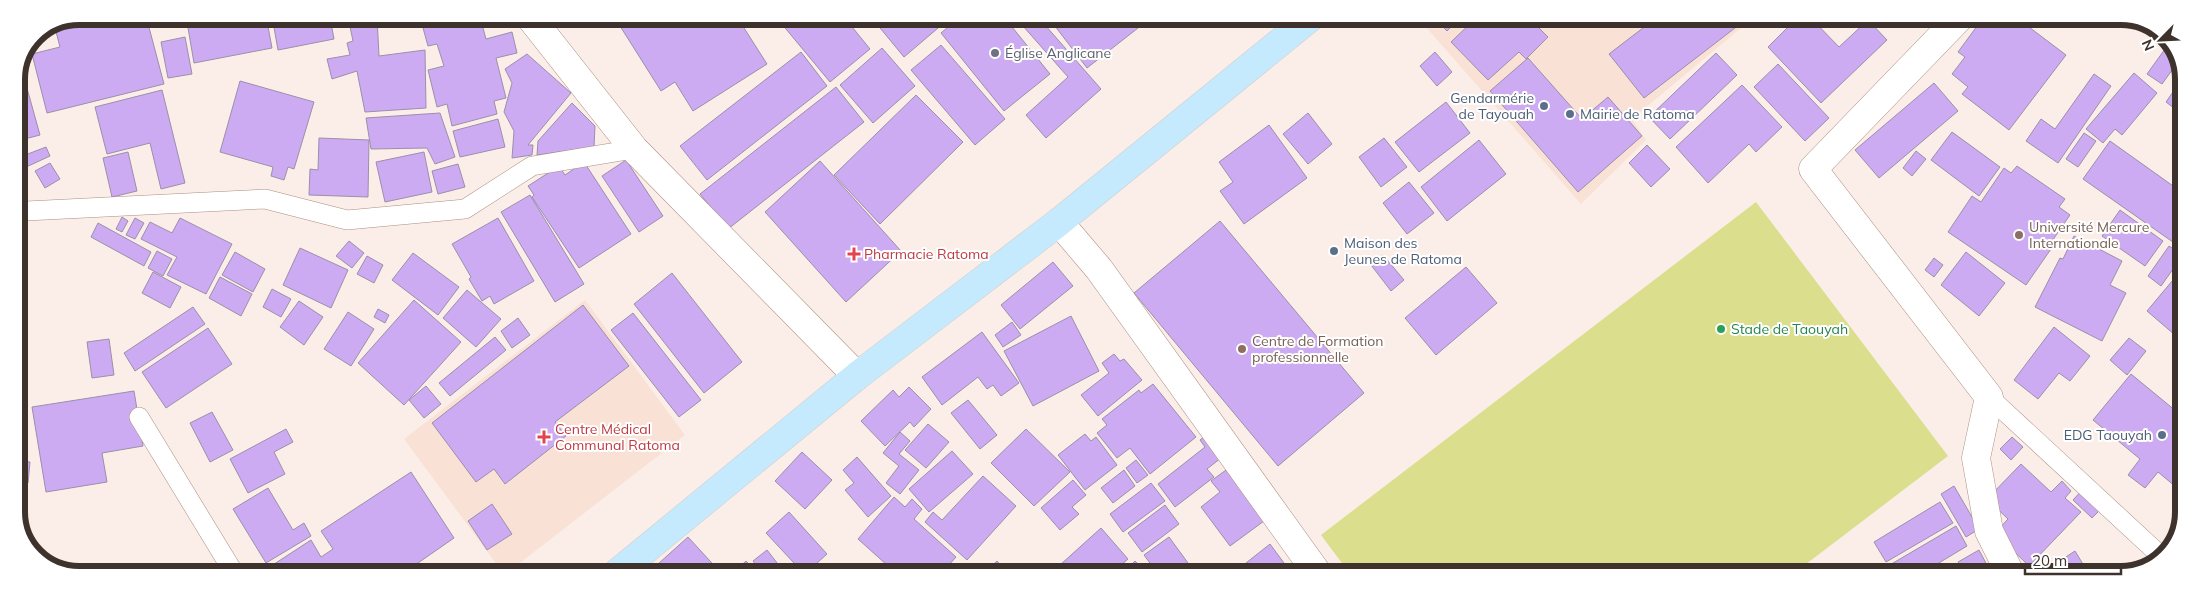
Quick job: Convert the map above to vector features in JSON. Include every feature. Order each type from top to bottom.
[{"type":"main road","points":[[626,566],[857,376],[1060,222],[1302,25]]},
{"type":"street","points":[[536,25],[634,149],[857,376]]},
{"type":"street","points":[[1951,25],[1813,169],[1988,396],[1976,458],[1990,530],[2007,566]]},
{"type":"street","points":[[1060,222],[1099,269],[1309,566]]},
{"type":"lane","points":[[26,212],[265,199],[347,220],[465,209],[532,166],[634,149]]},
{"type":"lane","points":[[1988,396],[2156,553]]},
{"type":"lane","points":[[139,417],[230,566]]},
{"type":"shaded area","name":"Mairie de Ratoma","points":[[1424,25],[1745,25],[1632,119],[1646,140],[1581,204]]},
{"type":"shaded area","name":"Centre Médical Communal Ratoma","points":[[585,300],[685,435],[516,566],[498,566],[404,439]]},
{"type":"green space","name":"Stade de Taouyah","points":[[1756,202],[1948,456],[1804,566],[1344,566],[1321,535]]},
{"type":"building","points":[[148,25],[164,84],[47,113],[32,54],[60,47],[56,30],[69,26]]},
{"type":"building","points":[[188,25],[268,25],[272,48],[194,63]]},
{"type":"building","points":[[274,25],[331,25],[334,39],[278,50]]},
{"type":"building","points":[[350,25],[377,25],[379,56],[425,50],[426,108],[365,112],[357,71],[332,79],[327,59],[350,55],[347,43],[353,41]]},
{"type":"building","points":[[422,25],[482,25],[486,39],[512,32],[517,53],[496,58],[506,98],[494,101],[497,114],[452,126],[447,104],[437,107],[428,70],[444,66],[437,44],[428,46]]},
{"type":"building","points":[[742,25],[767,64],[693,111],[675,82],[661,91],[620,26]]},
{"type":"building","points":[[783,25],[850,25],[870,49],[830,82]]},
{"type":"building","points":[[878,25],[942,25],[904,57]]},
{"type":"building","name":"Église Anglicane","points":[[950,25],[1010,25],[1050,74],[1004,111],[941,33]]},
{"type":"building","points":[[1022,25],[1045,25],[1101,89],[1046,138],[1026,115],[1068,77]]},
{"type":"building","points":[[1054,25],[1142,25],[1087,68]]},
{"type":"building","points":[[1441,25],[1453,25],[1447,31]]},
{"type":"building","points":[[1469,25],[1536,25],[1548,37],[1526,59],[1519,52],[1488,80],[1451,42]]},
{"type":"building","points":[[1647,25],[1739,25],[1644,98],[1609,54]]},
{"type":"building","points":[[1790,25],[1818,25],[1839,47],[1863,25],[1873,25],[1887,40],[1821,103],[1768,47]]},
{"type":"building","points":[[1978,25],[2026,25],[2066,55],[2009,130],[1962,94],[1968,87],[1952,74],[1965,57],[1958,52]]},
{"type":"building","points":[[185,37],[192,74],[168,78],[161,42]]},
{"type":"building","points":[[941,45],[1005,119],[975,145],[911,70]]},
{"type":"building","points":[[882,48],[915,86],[873,123],[840,85]]},
{"type":"building","points":[[2166,48],[2174,68],[2162,84],[2147,74]]},
{"type":"building","points":[[801,52],[827,86],[707,180],[680,146]]},
{"type":"building","points":[[1435,52],[1452,72],[1437,86],[1420,66]]},
{"type":"building","points":[[1716,53],[1737,75],[1670,139],[1649,117]]},
{"type":"building","points":[[527,54],[571,93],[528,145],[533,145],[532,155],[512,158],[514,131],[504,112],[512,83],[505,69]]},
{"type":"building","points":[[1528,58],[1582,119],[1608,97],[1642,136],[1578,192],[1490,91]]},
{"type":"building","points":[[1778,64],[1829,118],[1805,141],[1754,87]]},
{"type":"building","points":[[2134,73],[2157,93],[2122,135],[2115,129],[2103,143],[2086,129]]},
{"type":"building","points":[[2094,74],[2111,86],[2058,163],[2026,141],[2041,119],[2055,129]]},
{"type":"building","points":[[25,81],[40,135],[25,139]]},
{"type":"building","points":[[240,81],[314,102],[294,169],[288,167],[284,180],[271,176],[273,167],[220,152]]},
{"type":"building","points":[[1934,83],[1958,111],[1879,178],[1855,150]]},
{"type":"building","points":[[1742,85],[1782,127],[1756,152],[1749,144],[1708,183],[1676,147]]},
{"type":"building","points":[[836,87],[864,122],[728,229],[700,194]]},
{"type":"building","points":[[2175,89],[2175,109],[2166,102]]},
{"type":"building","points":[[162,90],[185,183],[161,189],[150,143],[107,154],[95,107]]},
{"type":"building","points":[[916,95],[963,142],[880,224],[834,175]]},
{"type":"building","points":[[1446,102],[1470,133],[1419,172],[1395,142]]},
{"type":"building","points":[[572,103],[595,126],[594,147],[537,155],[538,141]]},
{"type":"building","points":[[440,113],[455,157],[435,164],[427,148],[371,149],[366,118]]},
{"type":"building","points":[[1308,113],[1332,144],[1308,164],[1283,134]]},
{"type":"building","points":[[498,119],[505,147],[460,157],[453,131]]},
{"type":"building","points":[[1269,125],[1307,178],[1244,224],[1220,191],[1233,182],[1219,162]]},
{"type":"building","points":[[1952,132],[2000,167],[1979,196],[1931,160]]},
{"type":"building","points":[[2084,133],[2096,141],[2078,167],[2066,159]]},
{"type":"building","points":[[319,138],[369,140],[368,197],[309,195],[310,169],[318,170]]},
{"type":"building","points":[[1384,138],[1407,167],[1381,187],[1359,157]]},
{"type":"building","points":[[1479,140],[1506,174],[1447,221],[1421,187]]},
{"type":"building","points":[[2110,141],[2175,187],[2175,243],[2083,179]]},
{"type":"building","points":[[1647,145],[1670,169],[1651,187],[1629,163]]},
{"type":"building","points":[[46,147],[50,156],[25,168],[25,155]]},
{"type":"building","points":[[1916,151],[1926,159],[1912,176],[1903,168]]},
{"type":"building","points":[[128,152],[137,191],[112,197],[103,158]]},
{"type":"building","points":[[424,152],[432,192],[385,202],[376,162]]},
{"type":"building","points":[[626,160],[663,216],[639,232],[602,176]]},
{"type":"building","points":[[820,161],[901,251],[846,302],[765,212]]},
{"type":"building","points":[[584,162],[631,234],[579,268],[532,197],[534,195],[528,186],[559,166],[565,175]]},
{"type":"building","points":[[50,163],[60,179],[45,188],[35,171]]},
{"type":"building","points":[[458,164],[465,187],[438,194],[432,171]]},
{"type":"building","points":[[2017,166],[2065,199],[2059,207],[2070,215],[2048,247],[2051,249],[2026,285],[1948,232],[1972,196],[1981,202],[2004,168],[2011,173]]},
{"type":"building","points":[[1409,182],[1434,213],[1407,234],[1383,203]]},
{"type":"building","points":[[530,195],[584,284],[555,302],[501,212]]},
{"type":"building","points":[[2120,210],[2163,241],[2145,266],[2102,236]]},
{"type":"building","points":[[122,217],[128,221],[122,232],[116,229]]},
{"type":"building","points":[[135,218],[144,223],[135,239],[126,235]]},
{"type":"building","points":[[180,218],[232,244],[206,294],[167,275],[177,257],[141,239],[150,222],[172,233]]},
{"type":"building","points":[[498,218],[534,281],[494,304],[490,296],[482,301],[452,244]]},
{"type":"building","points":[[1220,221],[1364,393],[1278,466],[1134,293]]},
{"type":"building","points":[[98,223],[151,252],[144,266],[91,237]]},
{"type":"building","points":[[2074,236],[2122,261],[2110,285],[2126,293],[2102,341],[2035,307],[2060,258],[2063,259]]},
{"type":"building","points":[[349,241],[364,253],[352,268],[336,256]]},
{"type":"building","points":[[2169,246],[2175,250],[2175,266],[2161,286],[2148,276]]},
{"type":"building","points":[[300,248],[348,270],[331,308],[283,285]]},
{"type":"building","points":[[157,251],[172,259],[163,276],[148,268]]},
{"type":"building","points":[[235,252],[265,269],[253,292],[222,275]]},
{"type":"building","points":[[1966,252],[2005,283],[1979,316],[1941,285]]},
{"type":"building","points":[[413,253],[459,287],[438,315],[392,280]]},
{"type":"building","points":[[1383,255],[1404,280],[1391,291],[1371,265]]},
{"type":"building","points":[[367,256],[383,265],[374,283],[357,274]]},
{"type":"building","points":[[1934,258],[1943,265],[1934,277],[1925,270]]},
{"type":"building","points":[[1053,262],[1073,286],[1020,329],[1001,305]]},
{"type":"building","points":[[1466,267],[1497,303],[1436,355],[1405,318]]},
{"type":"building","points":[[153,272],[181,287],[170,308],[142,293]]},
{"type":"building","points":[[672,273],[742,362],[704,393],[634,304]]},
{"type":"building","points":[[220,277],[252,294],[241,316],[209,298]]},
{"type":"building","points":[[2175,278],[2175,335],[2147,311]]},
{"type":"building","points":[[272,289],[291,299],[281,317],[263,307]]},
{"type":"building","points":[[467,290],[501,319],[476,347],[443,318]]},
{"type":"building","points":[[414,300],[461,342],[404,405],[358,363]]},
{"type":"building","points":[[299,301],[323,317],[304,345],[280,327]]},
{"type":"building","points":[[583,305],[629,366],[555,422],[566,436],[505,484],[494,469],[476,482],[432,423]]},
{"type":"building","points":[[193,307],[205,324],[135,371],[124,353]]},
{"type":"building","points":[[378,309],[389,315],[385,323],[374,317]]},
{"type":"building","points":[[348,312],[374,329],[351,366],[324,349]]},
{"type":"building","points":[[633,313],[701,400],[679,417],[611,330]]},
{"type":"building","points":[[1071,316],[1099,371],[1033,406],[1004,351]]},
{"type":"building","points":[[518,318],[530,335],[512,348],[501,331]]},
{"type":"building","points":[[1012,322],[1021,335],[1003,347],[995,335]]},
{"type":"building","points":[[2054,327],[2090,356],[2070,381],[2059,373],[2038,399],[2014,380]]},
{"type":"building","points":[[208,328],[232,364],[166,408],[142,372]]},
{"type":"building","points":[[982,332],[1019,383],[1001,396],[993,385],[987,389],[978,377],[942,405],[922,377]]},
{"type":"building","points":[[495,337],[506,350],[450,396],[439,383]]},
{"type":"building","points":[[2129,338],[2146,351],[2127,375],[2110,360]]},
{"type":"building","points":[[109,339],[114,375],[92,378],[87,342]]},
{"type":"building","points":[[1114,354],[1120,361],[1124,359],[1142,380],[1098,416],[1081,395],[1109,373],[1102,363]]},
{"type":"building","points":[[2131,374],[2175,410],[2175,486],[2158,472],[2145,488],[2128,475],[2140,459],[2093,420]]},
{"type":"building","points":[[1153,384],[1196,437],[1150,474],[1130,448],[1117,458],[1097,433],[1107,425],[1102,419],[1139,390],[1141,393]]},
{"type":"building","points":[[426,386],[441,404],[424,418],[409,400]]},
{"type":"building","points":[[909,387],[931,409],[914,427],[910,422],[885,446],[861,421],[893,390],[899,397]]},
{"type":"building","points":[[134,391],[143,446],[102,453],[107,482],[46,492],[32,407]]},
{"type":"building","points":[[968,400],[997,435],[980,449],[951,413]]},
{"type":"building","points":[[212,412],[233,450],[210,462],[190,423]]},
{"type":"building","points":[[928,424],[949,442],[926,468],[905,450]]},
{"type":"building","points":[[286,429],[293,442],[274,452],[285,474],[248,493],[230,459]]},
{"type":"building","points":[[1026,429],[1070,472],[1034,506],[991,463]]},
{"type":"building","points":[[900,432],[910,441],[899,454],[919,470],[900,494],[886,483],[899,466],[883,453]]},
{"type":"building","points":[[1209,433],[1226,454],[1207,469],[1214,477],[1175,507],[1158,484],[1205,447],[1200,440]]},
{"type":"building","points":[[1085,434],[1091,441],[1096,437],[1117,465],[1085,490],[1058,455]]},
{"type":"building","points":[[2012,437],[2023,447],[2011,460],[2000,449]]},
{"type":"building","points":[[952,451],[973,474],[929,512],[909,489]]},
{"type":"building","points":[[802,452],[832,480],[805,509],[775,481]]},
{"type":"building","points":[[857,457],[891,496],[868,517],[845,490],[854,483],[843,470]]},
{"type":"building","points":[[1136,460],[1148,475],[1137,483],[1126,468]]},
{"type":"building","points":[[25,461],[30,462],[28,483],[25,483]]},
{"type":"building","points":[[2021,464],[2051,492],[2062,481],[2071,491],[2065,498],[2081,512],[2029,566],[1995,533],[2008,519],[1987,499]]},
{"type":"building","points":[[1124,470],[1135,486],[1113,503],[1101,488]]},
{"type":"building","points":[[1226,470],[1264,521],[1230,546],[1201,507],[1220,492],[1211,481]]},
{"type":"building","points":[[411,472],[454,538],[414,566],[271,566],[311,540],[321,557],[333,549],[321,531]]},
{"type":"building","points":[[983,476],[1016,506],[967,560],[925,522],[933,512],[942,520]]},
{"type":"building","points":[[1073,480],[1086,495],[1072,507],[1079,514],[1060,530],[1041,508]]},
{"type":"building","points":[[1151,483],[1165,501],[1123,532],[1110,514]]},
{"type":"building","points":[[1954,486],[1979,529],[1966,537],[1941,494]]},
{"type":"building","points":[[268,488],[293,530],[304,523],[311,536],[266,563],[233,509]]},
{"type":"building","points":[[2083,489],[2103,507],[2092,518],[2073,500]]},
{"type":"building","points":[[894,497],[905,507],[912,499],[922,509],[914,519],[956,557],[948,566],[888,566],[858,539]]},
{"type":"building","points":[[1940,502],[1953,523],[1886,562],[1874,542]]},
{"type":"building","points":[[492,504],[512,534],[487,550],[468,521]]},
{"type":"building","points":[[1165,505],[1179,524],[1142,552],[1128,533]]},
{"type":"building","points":[[789,512],[827,554],[814,566],[791,566],[794,563],[766,533]]},
{"type":"building","points":[[1956,526],[1967,546],[1934,566],[1888,566]]},
{"type":"building","points":[[1101,528],[1128,559],[1120,566],[1059,566]]},
{"type":"building","points":[[688,537],[715,566],[656,566]]},
{"type":"building","points":[[1169,537],[1188,563],[1184,566],[1152,566],[1144,555]]},
{"type":"building","points":[[1270,544],[1284,563],[1280,566],[1248,566],[1246,563]]},
{"type":"building","points":[[767,550],[780,566],[757,566],[753,561]]},
{"type":"building","points":[[1979,550],[1987,565],[1960,566],[1958,562]]},
{"type":"building","points":[[2075,551],[2084,566],[2052,566]]},
{"type":"building","points":[[746,561],[751,566],[741,566]]},
{"type":"building","points":[[997,561],[1001,566],[992,566]]},
{"type":"building","points":[[1135,561],[1140,566],[1130,566]]},
{"type":"place","name":"Église Anglicane","points":[[995,53]]},
{"type":"place","name":"Gendarmérie de Tayouah","points":[[1544,106]]},
{"type":"place","name":"Mairie de Ratoma","points":[[1570,114]]},
{"type":"place","name":"Université Mercure Internationale","points":[[2019,235]]},
{"type":"place","name":"Maison des Jeunes de Ratoma","points":[[1334,251]]},
{"type":"place","name":"Pharmacie Ratoma","points":[[854,254]]},
{"type":"place","name":"Stade de Taouyah","points":[[1721,329]]},
{"type":"place","name":"Centre de Formation professionnelle","points":[[1242,349]]},
{"type":"place","name":"EDG Taouyah","points":[[2162,435]]},
{"type":"place","name":"Centre Médical Communal Ratoma","points":[[544,437]]}]
